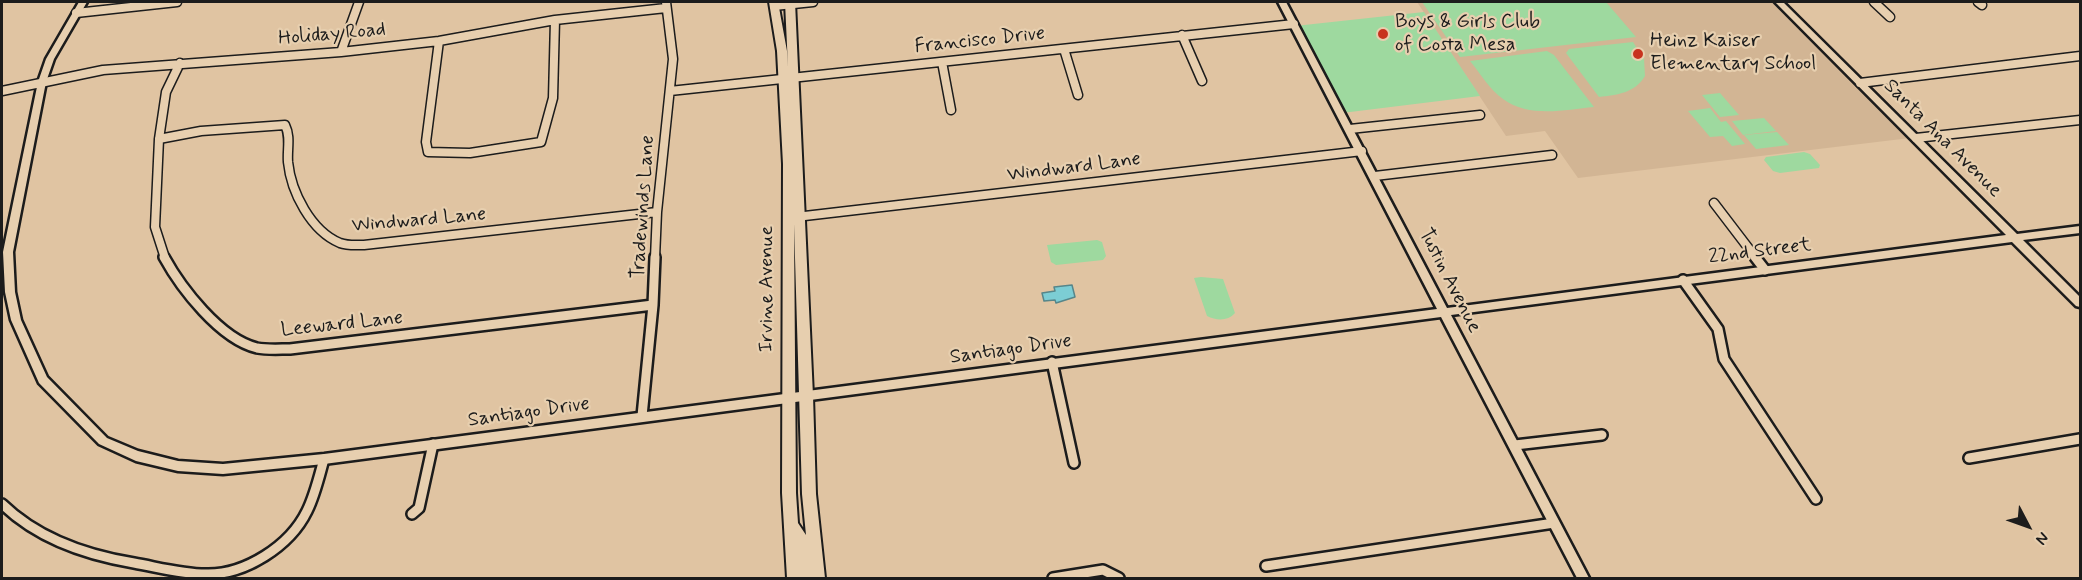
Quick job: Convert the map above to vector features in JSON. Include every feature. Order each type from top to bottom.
[{"type":"main road","name":"Irvine Avenue","points":[[790,3],[788,79],[807,396],[809,494],[818,579]]},
{"type":"main road","name":"Irvine Avenue","points":[[773,4],[788,79]]},
{"type":"main road","name":"Irvine Avenue","points":[[794,579],[790,522],[789,398],[795,217]]},
{"type":"main road","points":[[790,522],[801,539],[804,579]]},
{"type":"street","name":"Santiago Drive","points":[[83,2],[50,59],[42,82],[8,252],[10,292],[16,320],[43,380],[103,441],[136,456],[178,466],[223,469],[324,459],[1444,312]]},
{"type":"street","points":[[76,13],[177,2]]},
{"type":"street","points":[[341,52],[359,2]]},
{"type":"street","points":[[773,4],[813,2]]},
{"type":"street","name":"Tustin Avenue","points":[[1282,2],[1515,445],[1582,579]]},
{"type":"street","name":"Santa Ana Avenue","points":[[1779,2],[2080,303]]},
{"type":"street","points":[[1874,2],[1890,16]]},
{"type":"street","name":"Holiday Road","points":[[2,91],[103,70],[341,52],[439,41],[555,20],[666,5]]},
{"type":"street","name":"Tradewinds Lane","points":[[642,416],[653,305],[657,212],[673,59],[666,5]]},
{"type":"street","points":[[439,41],[426,142],[428,152],[442,154],[541,142],[547,129],[555,90],[555,20]]},
{"type":"street","name":"Francisco Drive","points":[[670,91],[1293,24]]},
{"type":"street","points":[[1182,35],[1202,81]]},
{"type":"street","points":[[1064,49],[1078,95]]},
{"type":"street","points":[[1860,83],[2080,56]]},
{"type":"street","points":[[942,62],[951,110]]},
{"type":"street","name":"Leeward Lane","points":[[180,63],[166,92],[159,139],[155,227],[163,255],[177,280],[192,300],[235,338],[257,348],[290,349],[653,305]]},
{"type":"street","points":[[1350,129],[1480,115]]},
{"type":"street","points":[[1916,138],[2080,120]]},
{"type":"street","name":"Windward Lane","points":[[159,139],[201,131],[285,125],[289,132],[288,161],[293,190],[312,219],[342,243],[364,245],[657,212]]},
{"type":"street","name":"Windward Lane","points":[[795,217],[1362,151]]},
{"type":"street","points":[[1375,176],[1552,155]]},
{"type":"street","points":[[1714,203],[1765,270]]},
{"type":"street","name":"22nd Street","points":[[1444,312],[2080,229]]},
{"type":"street","points":[[1683,280],[1718,329],[1724,358],[1816,499]]},
{"type":"street","points":[[1052,363],[1074,464]]},
{"type":"street","points":[[1515,445],[1602,435]]},
{"type":"street","points":[[1969,458],[2080,439]]},
{"type":"street","points":[[412,514],[419,508],[433,444]]},
{"type":"street","points":[[2,504],[26,525],[60,543],[88,553],[139,564],[210,574],[233,570],[255,561],[272,550],[296,528],[306,515],[324,459]]},
{"type":"street","points":[[1266,566],[1554,523]]},
{"type":"street","points":[[1053,579],[1103,570],[1119,579]]},
{"type":"shaded area","name":"Heinz Kaiser Elementary School","points":[[1417,2],[1772,2],[1910,138],[1578,178],[1545,131],[1506,136]]},
{"type":"green space","points":[[1422,2],[1606,2],[1636,37],[1460,57]]},
{"type":"green space","points":[[1424,12],[1480,96],[1342,113],[1295,26]]},
{"type":"green space","points":[[1633,42],[1644,59],[1645,76],[1631,90],[1612,95],[1599,97],[1566,53],[1569,49]]},
{"type":"green space","points":[[1547,51],[1554,55],[1594,107],[1535,111],[1513,105],[1494,91],[1470,61]]},
{"type":"green space","points":[[1720,93],[1739,115],[1720,117],[1702,95]]},
{"type":"green space","points":[[1710,108],[1721,122],[1726,121],[1745,144],[1732,146],[1723,136],[1710,137],[1688,111]]},
{"type":"green space","points":[[1764,118],[1776,131],[1743,135],[1732,121]]},
{"type":"green space","points":[[1777,132],[1789,145],[1756,149],[1744,135]]},
{"type":"green space","points":[[1804,152],[1810,154],[1820,165],[1819,168],[1780,173],[1773,171],[1764,160],[1766,157]]},
{"type":"green space","points":[[1097,240],[1102,242],[1106,256],[1103,260],[1056,265],[1051,262],[1047,245]]},
{"type":"green space","points":[[1194,278],[1223,279],[1235,313],[1232,316],[1215,319],[1207,316]]},
{"type":"water","points":[[1072,285],[1075,297],[1056,303],[1055,300],[1044,301],[1042,293],[1055,291],[1054,287]]},
{"type":"place","name":"Boys & Girls Club of Costa Mesa","points":[[1383,34]]},
{"type":"place","name":"Heinz Kaiser Elementary School","points":[[1638,54]]}]
